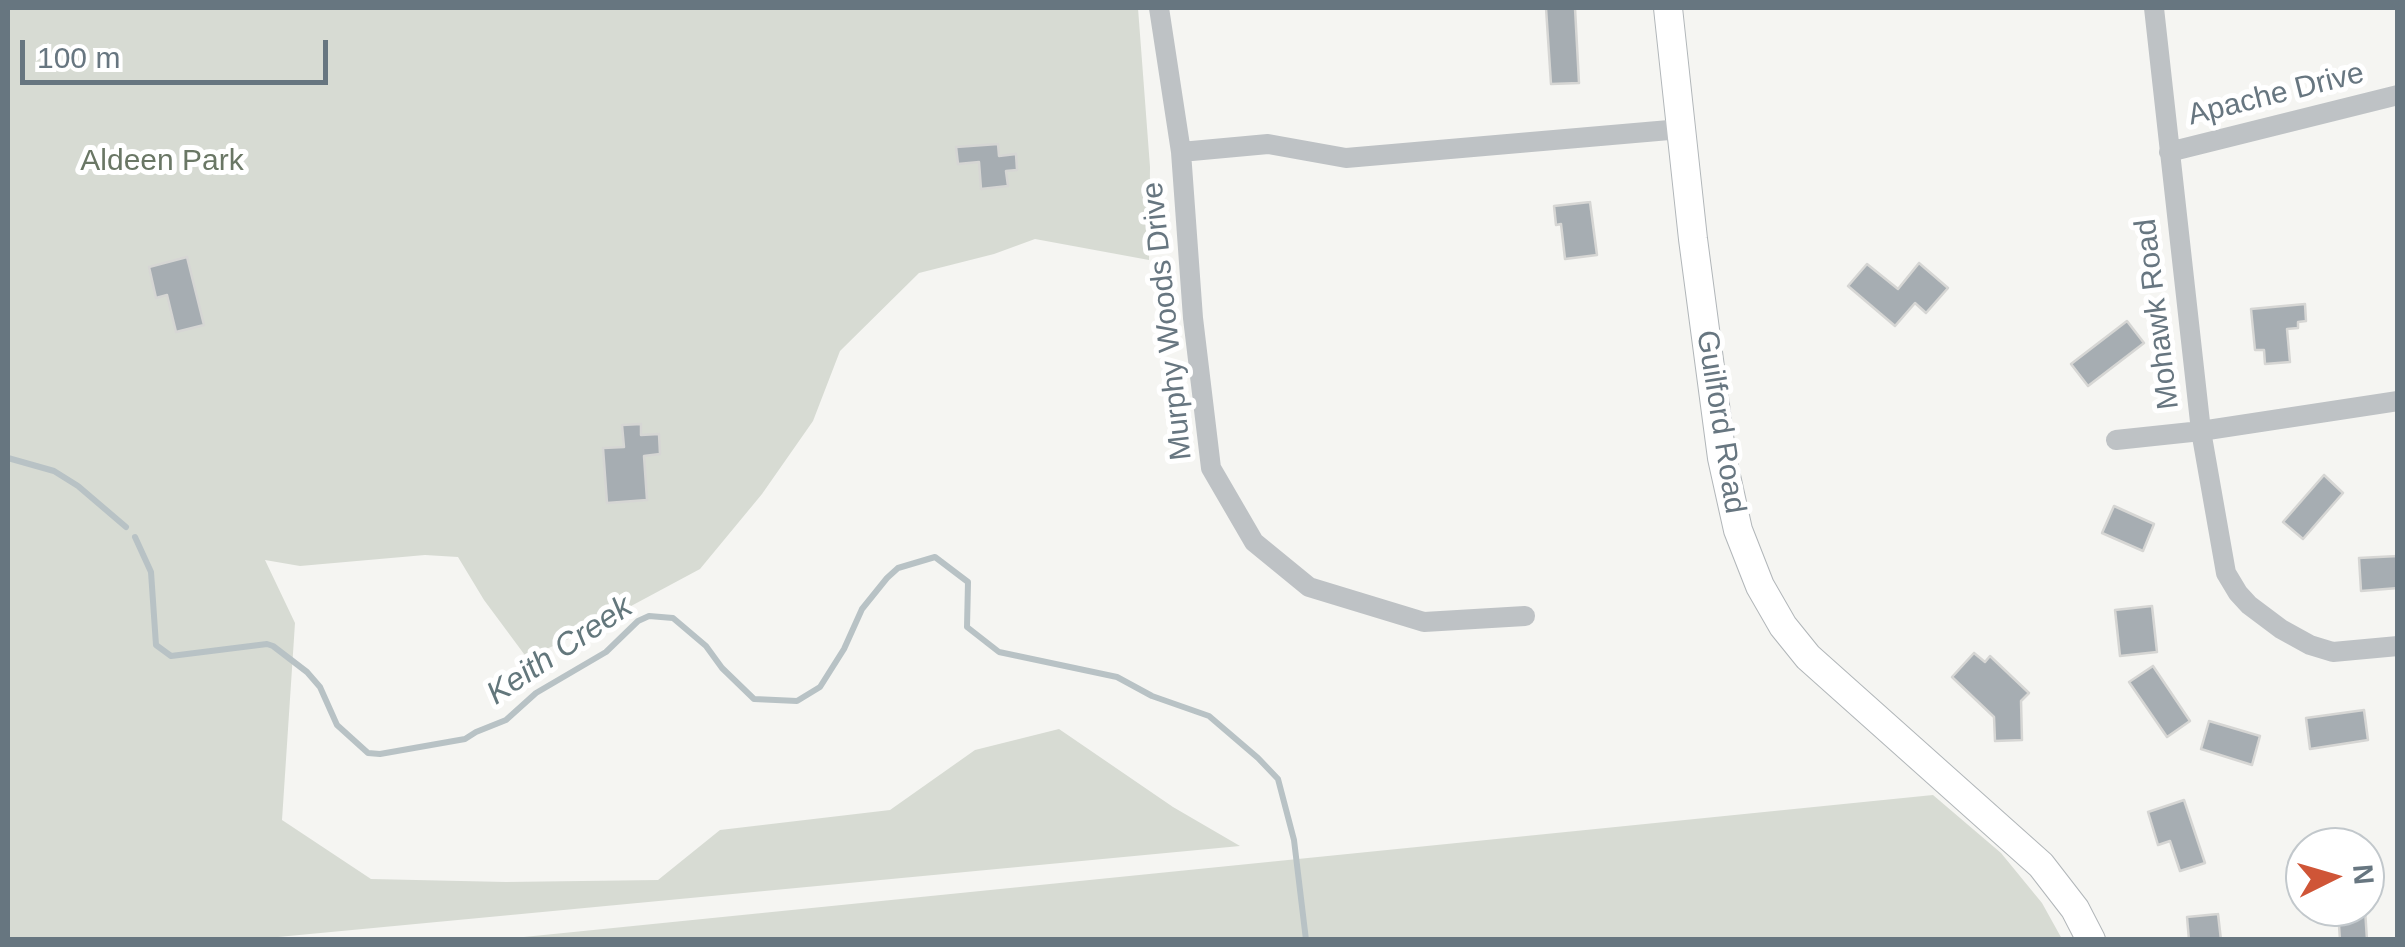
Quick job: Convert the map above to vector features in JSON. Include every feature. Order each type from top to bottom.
[{"type":"street","name":"Murphy Woods Drive","points":[[1158,8],[1181,152],[1192,318],[1211,468],[1254,542],[1309,587],[1424,622],[1525,616]]},
{"type":"street","name":"Guilford Road","points":[[1668,8],[1722,458],[1738,530],[1760,586],[1782,626],[1808,656],[2041,865],[2074,909],[2090,940]]},
{"type":"street","name":"Mohawk Road","points":[[2154,8],[2201,431],[2226,573],[2248,605],[2310,645],[2333,652],[2398,646]]},
{"type":"street","name":"Apache Drive","points":[[2169,152],[2398,95]]},
{"type":"street","name":"Murphy Woods Drive","points":[[1181,152],[1268,144],[1346,158],[1681,129]]},
{"type":"street","points":[[2116,440],[2398,401]]},
{"type":"green space","name":"Aldeen Park","points":[[8,8],[1138,8],[1150,167],[1149,260],[1035,239],[919,273],[840,351],[813,421],[762,494],[700,569],[527,658],[458,557],[425,555],[300,566],[265,560],[295,623],[282,820],[371,879],[658,880],[720,830],[890,810],[975,750],[1059,729],[1173,807],[1240,846],[257,939],[8,939]]},
{"type":"green space","points":[[1933,795],[2001,853],[2042,903],[2062,939],[504,939]]},
{"type":"building","points":[[1546,8],[1575,8],[1579,83],[1551,84]]},
{"type":"building","points":[[998,144],[999,156],[1016,154],[1017,170],[1006,171],[1008,186],[981,189],[979,162],[958,164],[956,147]]},
{"type":"building","points":[[1590,202],[1597,255],[1565,259],[1561,224],[1556,225],[1554,206]]},
{"type":"building","points":[[187,257],[204,325],[176,332],[167,295],[156,298],[149,267]]},
{"type":"building","points":[[1919,263],[1948,288],[1926,313],[1915,303],[1895,326],[1848,286],[1867,264],[1898,289]]},
{"type":"building","points":[[2305,304],[2306,321],[2298,322],[2298,328],[2287,329],[2290,362],[2265,364],[2264,350],[2255,350],[2251,309]]},
{"type":"building","points":[[2127,321],[2144,343],[2088,386],[2071,364]]},
{"type":"building","points":[[641,424],[641,435],[659,434],[660,454],[644,456],[647,500],[607,503],[603,448],[624,447],[622,425]]},
{"type":"building","points":[[2324,475],[2343,493],[2303,539],[2283,522]]},
{"type":"building","points":[[2114,506],[2154,524],[2143,551],[2102,533]]},
{"type":"building","points":[[2398,556],[2398,588],[2361,591],[2359,558]]},
{"type":"building","points":[[2152,606],[2157,652],[2120,656],[2115,610]]},
{"type":"building","points":[[1974,653],[1985,662],[1990,656],[2029,693],[2021,701],[2022,740],[1995,741],[1994,717],[1952,677]]},
{"type":"building","points":[[2153,666],[2190,721],[2167,737],[2129,682]]},
{"type":"building","points":[[2364,710],[2368,740],[2310,749],[2306,718]]},
{"type":"building","points":[[2209,721],[2260,736],[2252,765],[2201,749]]},
{"type":"building","points":[[2184,800],[2205,863],[2180,871],[2170,841],[2158,845],[2148,812]]},
{"type":"building","points":[[2218,914],[2221,940],[2189,940],[2187,917]]},
{"type":"building","points":[[2339,927],[2366,927],[2367,940],[2340,940]]},
{"type":"waterway","name":"Keith Creek","points":[[8,458],[54,471],[126,527]]},
{"type":"waterway","name":"Keith Creek","points":[[135,537],[151,572],[156,645],[171,656],[273,646],[320,687],[337,725],[368,753],[380,754],[465,739],[506,720],[536,693],[606,652],[638,621],[649,616],[673,618],[706,646],[754,699],[797,701],[820,687],[844,649],[862,609],[887,578],[898,568],[935,557],[968,582],[967,627],[999,652],[1117,677],[1152,696],[1209,716],[1258,758],[1278,779],[1294,840],[1306,940]]}]
